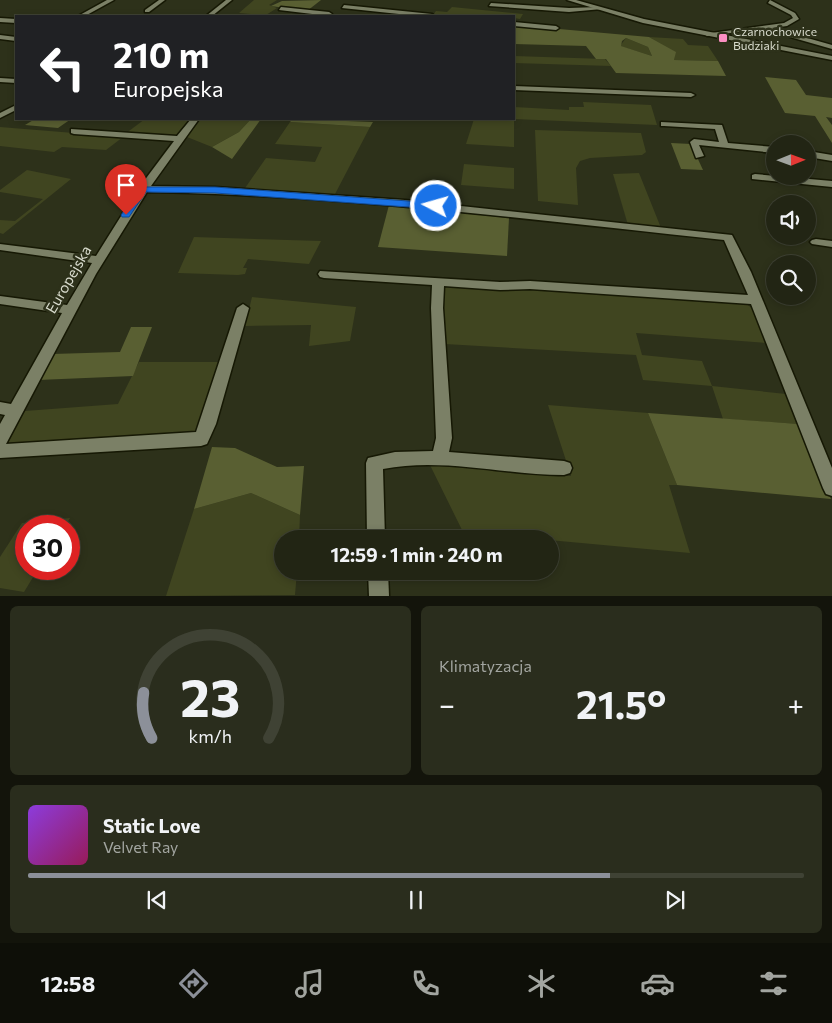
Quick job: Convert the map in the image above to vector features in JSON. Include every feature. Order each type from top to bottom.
[{"type":"street","points":[[83,15],[111,0]]},
{"type":"street","points":[[147,12],[162,0]]},
{"type":"street","points":[[210,15],[229,0]]},
{"type":"street","points":[[570,0],[599,9],[707,34],[832,58]]},
{"type":"street","points":[[281,9],[327,15],[354,1]]},
{"type":"street","points":[[707,34],[778,26],[796,20],[793,14],[770,2]]},
{"type":"street","points":[[491,5],[569,10],[599,9]]},
{"type":"street","points":[[344,7],[422,15]]},
{"type":"street","points":[[0,20],[15,21]]},
{"type":"street","points":[[515,24],[556,28]]},
{"type":"street","points":[[762,28],[832,47]]},
{"type":"street","points":[[0,37],[15,38]]},
{"type":"street","points":[[0,80],[15,81]]},
{"type":"street","points":[[515,88],[691,95]]},
{"type":"street","points":[[0,116],[15,108]]},
{"type":"street","name":"Europejska","points":[[0,439],[8,409],[70,310],[98,260],[143,189],[194,120]]},
{"type":"street","points":[[664,124],[719,128],[724,144]]},
{"type":"street","points":[[74,131],[179,139]]},
{"type":"street","points":[[699,156],[694,142],[766,149]]},
{"type":"street","points":[[816,155],[832,158]]},
{"type":"street","points":[[755,177],[832,184]]},
{"type":"street","points":[[143,189],[215,190],[405,203],[728,237],[745,272],[832,488]]},
{"type":"street","points":[[816,242],[832,244]]},
{"type":"street","points":[[0,248],[98,260]]},
{"type":"street","points":[[324,274],[500,286],[540,285],[755,300]]},
{"type":"street","points":[[438,282],[437,308],[444,438],[439,458]]},
{"type":"street","points":[[0,300],[70,310]]},
{"type":"street","points":[[0,451],[201,439],[208,424],[243,308]]},
{"type":"street","points":[[376,530],[374,463],[395,459],[439,458],[564,468]]},
{"type":"street","points":[[378,580],[379,596]]},
{"type":"green space","points":[[254,0],[277,0],[269,5],[277,8],[266,15],[239,13]]},
{"type":"green space","points":[[321,0],[307,11],[271,6],[282,1]]},
{"type":"green space","points":[[452,7],[523,14],[520,19],[515,18],[515,15],[433,15],[436,11],[447,12]]},
{"type":"green space","points":[[515,25],[649,37],[676,52],[674,60],[718,61],[726,76],[616,73],[606,59],[596,59],[586,46],[515,44]],"holes":[[[626,38],[648,47],[652,56],[621,46],[622,41]]]},
{"type":"green space","points":[[649,37],[683,39],[688,45],[708,46],[718,61],[674,60],[675,52]]},
{"type":"green space","points":[[626,38],[648,47],[652,56],[620,46]]},
{"type":"green space","points":[[515,56],[605,59],[611,66],[515,63]]},
{"type":"green space","points":[[765,77],[796,80],[806,95],[832,98],[832,118],[826,117],[832,125],[832,143],[815,116],[785,113]]},
{"type":"green space","points":[[583,102],[651,105],[657,125],[515,119],[515,107],[569,110],[569,107],[584,107]]},
{"type":"green space","points":[[33,120],[70,120],[58,128],[25,125]]},
{"type":"green space","points":[[144,120],[191,120],[177,137],[125,134]]},
{"type":"green space","points":[[200,120],[250,120],[239,132],[212,147],[187,137]]},
{"type":"green space","points":[[250,120],[260,120],[232,159],[212,147],[239,132]]},
{"type":"green space","points":[[292,120],[320,120],[373,122],[370,127],[290,122]]},
{"type":"green space","points":[[474,120],[514,120],[514,147],[466,144]]},
{"type":"green space","points":[[290,122],[370,127],[334,196],[243,191],[266,158],[315,162],[322,147],[275,144]]},
{"type":"green space","points":[[0,127],[123,137],[106,150],[62,147],[54,152],[0,146]]},
{"type":"green space","points":[[535,130],[641,133],[646,152],[642,155],[590,158],[580,161],[576,168],[578,205],[538,201]]},
{"type":"green space","points":[[671,143],[691,144],[703,170],[681,169]]},
{"type":"green space","points":[[464,164],[514,168],[514,189],[461,185]]},
{"type":"green space","points":[[27,170],[71,179],[3,234],[0,233],[0,220],[15,221],[43,199],[0,192],[0,190]]},
{"type":"green space","points":[[639,173],[661,228],[628,225],[613,174]]},
{"type":"green space","points":[[389,205],[509,218],[507,256],[378,247]]},
{"type":"green space","points":[[194,237],[321,241],[309,264],[248,259],[243,268],[247,268],[245,274],[178,273]]},
{"type":"green space","points":[[443,287],[526,287],[744,302],[754,310],[766,343],[636,333],[642,355],[702,361],[712,386],[643,380],[636,355],[445,344]]},
{"type":"green space","points":[[252,297],[356,307],[350,341],[309,346],[311,325],[245,326]]},
{"type":"green space","points":[[131,327],[152,327],[133,376],[38,380],[52,354],[120,352]]},
{"type":"green space","points":[[139,362],[223,362],[198,430],[191,433],[6,446],[25,411],[118,404]]},
{"type":"green space","points":[[712,386],[786,394],[798,424],[723,419]]},
{"type":"green space","points":[[548,405],[648,413],[677,485],[669,485],[690,553],[559,541],[559,530],[462,530],[429,463],[571,476]]},
{"type":"green space","points":[[648,413],[798,424],[831,499],[677,485]]},
{"type":"green space","points":[[212,447],[235,448],[277,467],[304,466],[300,515],[251,493],[194,509]]},
{"type":"green space","points":[[251,493],[300,515],[299,530],[274,530],[274,580],[296,580],[295,595],[166,596],[194,509]]},
{"type":"green space","points":[[15,534],[15,580],[31,580],[24,592],[0,588],[0,557]]},
{"type":"place","name":"Czarnochowice Budziaki","points":[[723,38]]},
{"type":"route","points":[[126,215],[143,189],[215,190],[436,206]]}]
